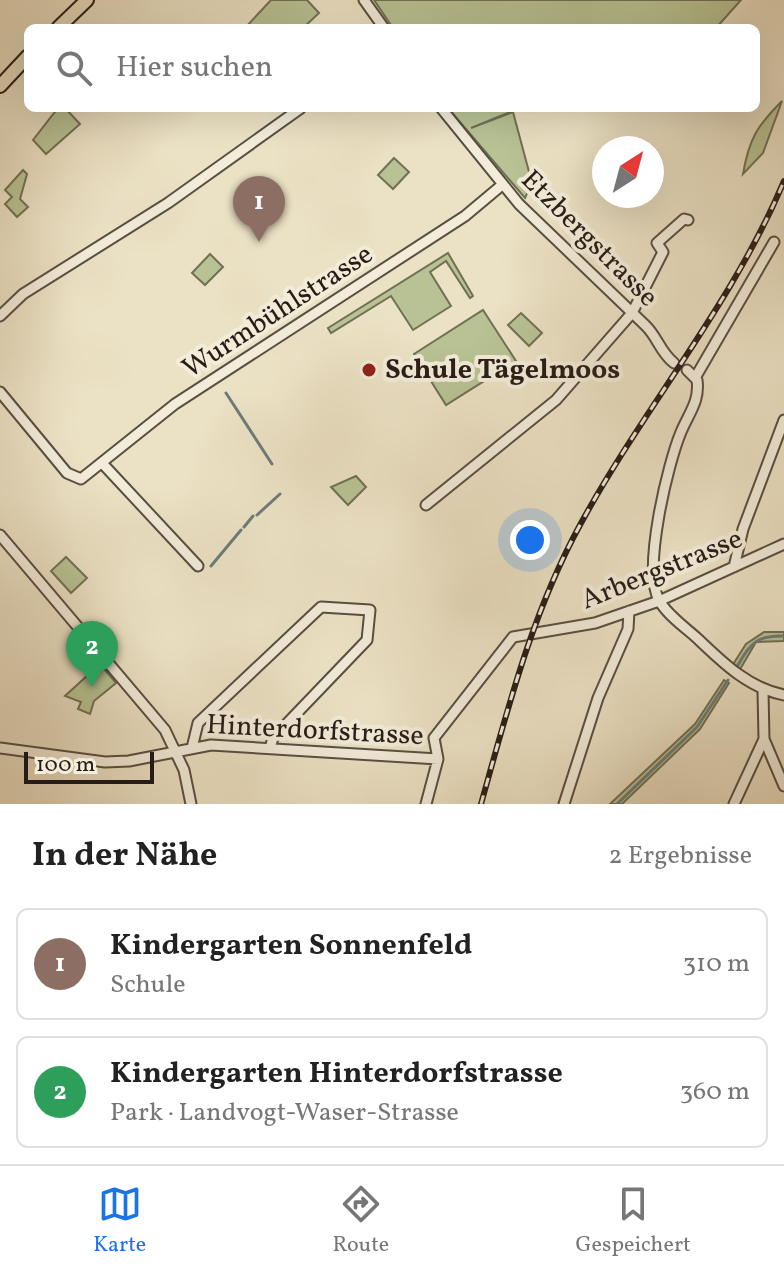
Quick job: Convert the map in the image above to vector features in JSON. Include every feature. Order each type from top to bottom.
[{"type":"main road","points":[[62,24],[87,0]]},
{"type":"main road","points":[[0,86],[24,60]]},
{"type":"street","points":[[364,0],[381,24]]},
{"type":"street","points":[[0,316],[23,294],[168,203],[295,112]]},
{"type":"street","name":"Etzbergstrasse","points":[[444,112],[502,185],[655,335],[662,353],[674,363]]},
{"type":"street","name":"Wurmbühlstrasse","points":[[0,392],[67,473],[81,479],[175,404],[458,221],[502,185]]},
{"type":"street","points":[[426,505],[556,400],[632,313],[663,252],[657,243],[684,219],[688,220]]},
{"type":"street","points":[[774,242],[695,378],[697,400],[676,449],[652,559],[659,601],[726,665],[763,691],[784,695]]},
{"type":"street","points":[[687,370],[695,378]]},
{"type":"street","points":[[734,567],[743,529],[784,420]]},
{"type":"street","points":[[102,463],[198,566]]},
{"type":"street","points":[[0,535],[165,730],[176,752],[191,804]]},
{"type":"street","name":"Arbergstrasse","points":[[426,804],[438,759],[434,747],[437,734],[513,637],[578,628],[659,601],[784,544]]},
{"type":"street","points":[[192,748],[198,723],[321,607],[370,610],[367,640],[273,738],[270,748]]},
{"type":"street","points":[[564,804],[598,698],[631,622],[629,611]]},
{"type":"street","points":[[763,691],[764,739],[784,786]]},
{"type":"street","points":[[734,804],[764,739]]},
{"type":"street","name":"Hinterdorfstrasse","points":[[0,748],[105,762],[211,745],[438,759]]},
{"type":"green space","points":[[271,0],[307,0],[319,13],[307,24],[249,24]]},
{"type":"green space","points":[[374,0],[741,0],[720,24],[390,24]]},
{"type":"green space","points":[[782,101],[763,153],[743,174],[755,134]]},
{"type":"green space","points":[[55,112],[69,112],[80,124],[46,154],[33,140]]},
{"type":"green space","points":[[451,112],[510,112],[471,128],[513,112],[532,183],[525,198]]},
{"type":"green space","points":[[394,158],[409,172],[393,189],[378,175]]},
{"type":"green space","points":[[23,170],[27,174],[20,199],[28,207],[17,217],[5,204],[12,197],[5,190]]},
{"type":"green space","points":[[448,253],[473,296],[470,298],[446,261],[430,272],[451,306],[413,330],[391,296],[331,333],[328,328]]},
{"type":"green space","points":[[210,254],[223,267],[205,285],[192,273]]},
{"type":"green space","points":[[483,310],[516,361],[446,405],[414,354]]},
{"type":"green space","points":[[521,313],[542,333],[529,346],[508,325]]},
{"type":"green space","points":[[356,476],[366,487],[348,505],[331,487]]},
{"type":"green space","points":[[66,557],[87,578],[71,593],[51,571]]},
{"type":"green space","points":[[764,632],[784,632],[784,641],[756,642],[739,671],[732,666],[746,644]]},
{"type":"green space","points":[[100,664],[116,683],[94,701],[90,714],[78,709],[81,702],[65,696]]},
{"type":"green space","points":[[724,680],[729,683],[700,729],[622,804],[610,804],[695,724]]},
{"type":"waterway","points":[[226,393],[272,464]]},
{"type":"waterway","points":[[257,515],[280,494]]},
{"type":"waterway","points":[[244,527],[253,516]]},
{"type":"waterway","points":[[211,566],[241,530]]},
{"type":"waterway","points":[[738,665],[756,642],[784,636]]},
{"type":"waterway","points":[[617,804],[697,727],[728,680]]},
{"type":"railway","points":[[481,804],[523,662],[563,558],[605,481],[739,270],[784,181]]},
{"type":"place","name":"Kindergarten Sonnenfeld","points":[[259,242]]},
{"type":"place","name":"Schule Tägelmoos","points":[[369,370]]},
{"type":"place","name":"Kindergarten Hinterdorfstrasse","points":[[92,687]]}]
